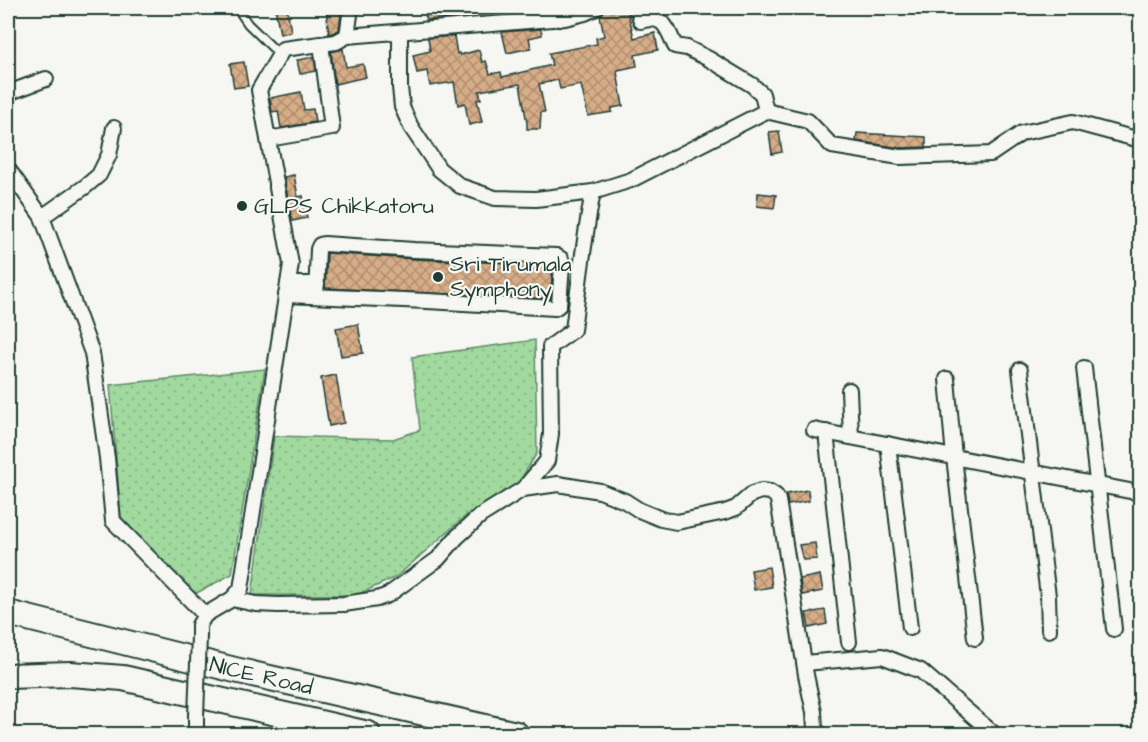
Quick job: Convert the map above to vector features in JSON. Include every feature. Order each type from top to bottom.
[{"type":"highway","name":"NICE Road","points":[[8,613],[235,670],[516,735]]},
{"type":"highway","name":"NICE Road","points":[[8,676],[70,674],[123,678],[368,735]]},
{"type":"street","points":[[347,36],[351,8]]},
{"type":"street","points":[[196,735],[199,625],[205,615],[232,599],[241,590],[291,264],[259,90],[284,49],[336,42],[347,36],[400,32],[536,14],[566,18],[596,8]]},
{"type":"street","points":[[637,8],[641,21],[650,18],[666,26],[675,45],[709,59],[752,85],[762,94],[766,111]]},
{"type":"street","points":[[400,32],[402,107],[411,127],[440,169],[460,186],[495,198],[537,199],[593,192],[631,180],[766,111],[808,121],[832,146],[900,157],[991,154],[1022,133],[1073,122],[1140,140]]},
{"type":"street","points":[[268,139],[332,128],[321,44]]},
{"type":"street","points":[[8,93],[46,79]]},
{"type":"street","points":[[42,217],[99,174],[109,154],[114,128]]},
{"type":"street","points":[[8,169],[42,217],[92,353],[107,458],[113,521],[205,615]]},
{"type":"street","points":[[232,599],[256,604],[333,604],[357,603],[388,595],[438,559],[480,516],[523,489],[548,461],[551,434],[550,347],[573,330],[586,227],[593,192]]},
{"type":"street","points":[[287,290],[317,290],[555,308],[559,304],[562,265],[561,259],[556,256],[324,244],[318,249],[317,290]]},
{"type":"street","points":[[1084,368],[1114,629]]},
{"type":"street","points":[[1020,370],[1049,630]]},
{"type":"street","points":[[947,379],[975,638]]},
{"type":"street","points":[[849,390],[851,437]]},
{"type":"street","points":[[849,642],[820,431],[1140,493]]},
{"type":"street","points":[[888,444],[910,628]]},
{"type":"street","points":[[523,489],[558,484],[600,491],[661,519],[677,522],[736,508],[752,494],[761,490],[776,496],[814,712],[815,729],[820,735]]},
{"type":"street","points":[[805,663],[882,656],[921,670],[994,735]]},
{"type":"lane","points":[[237,8],[248,24],[280,55]]},
{"type":"green space","points":[[535,340],[537,453],[516,487],[469,513],[396,577],[357,595],[252,595],[274,436],[393,439],[420,430],[412,357]]},
{"type":"green space","points":[[265,369],[232,574],[193,595],[121,518],[110,385]]},
{"type":"building","points":[[275,8],[287,8],[291,32],[280,34]]},
{"type":"building","points":[[326,8],[342,8],[339,30],[329,34]]},
{"type":"building","points":[[425,8],[450,8],[452,18],[426,20]]},
{"type":"building","points":[[627,8],[634,38],[655,33],[658,50],[635,55],[637,66],[618,70],[623,106],[612,108],[612,112],[588,116],[581,85],[560,89],[558,80],[539,84],[545,112],[541,112],[540,129],[527,129],[520,84],[479,91],[481,99],[477,100],[482,122],[469,125],[465,103],[458,105],[454,82],[430,86],[427,71],[417,73],[413,55],[430,51],[428,38],[454,36],[457,54],[479,50],[482,62],[486,61],[490,74],[501,72],[502,77],[552,65],[549,53],[597,44],[596,38],[604,36],[600,16],[605,10]]},
{"type":"building","points":[[541,29],[542,35],[529,38],[531,48],[507,53],[502,32]]},
{"type":"building","points":[[343,49],[346,67],[363,64],[366,77],[335,84],[331,52]]},
{"type":"building","points":[[314,57],[316,71],[300,74],[297,60]]},
{"type":"building","points":[[244,62],[248,86],[234,88],[230,64]]},
{"type":"building","points":[[301,92],[304,110],[313,109],[315,122],[281,128],[278,111],[272,112],[270,98]]},
{"type":"building","points":[[779,131],[782,152],[772,154],[769,132]]},
{"type":"building","points":[[857,133],[926,137],[926,147],[901,148],[856,141]]},
{"type":"building","points":[[294,175],[298,197],[303,196],[307,218],[292,221],[284,177]]},
{"type":"building","points":[[758,193],[776,195],[774,208],[757,206]]},
{"type":"building","name":"Sri Tirumala Symphony","points":[[327,253],[553,265],[550,299],[325,288]]},
{"type":"building","points":[[358,324],[363,353],[341,356],[336,328]]},
{"type":"building","points":[[336,375],[344,423],[329,426],[321,378]]},
{"type":"building","points":[[808,490],[809,501],[788,505],[786,494]]},
{"type":"building","points":[[815,543],[817,559],[803,560],[799,545]]},
{"type":"building","points":[[769,567],[772,587],[754,590],[751,570]]},
{"type":"building","points":[[820,575],[823,591],[802,595],[800,579]]},
{"type":"building","points":[[825,610],[827,624],[809,628],[806,613]]},
{"type":"place","name":"GLPS Chikkatoru","points":[[242,206]]},
{"type":"place","name":"Sri Tirumala Symphony","points":[[438,277]]}]
